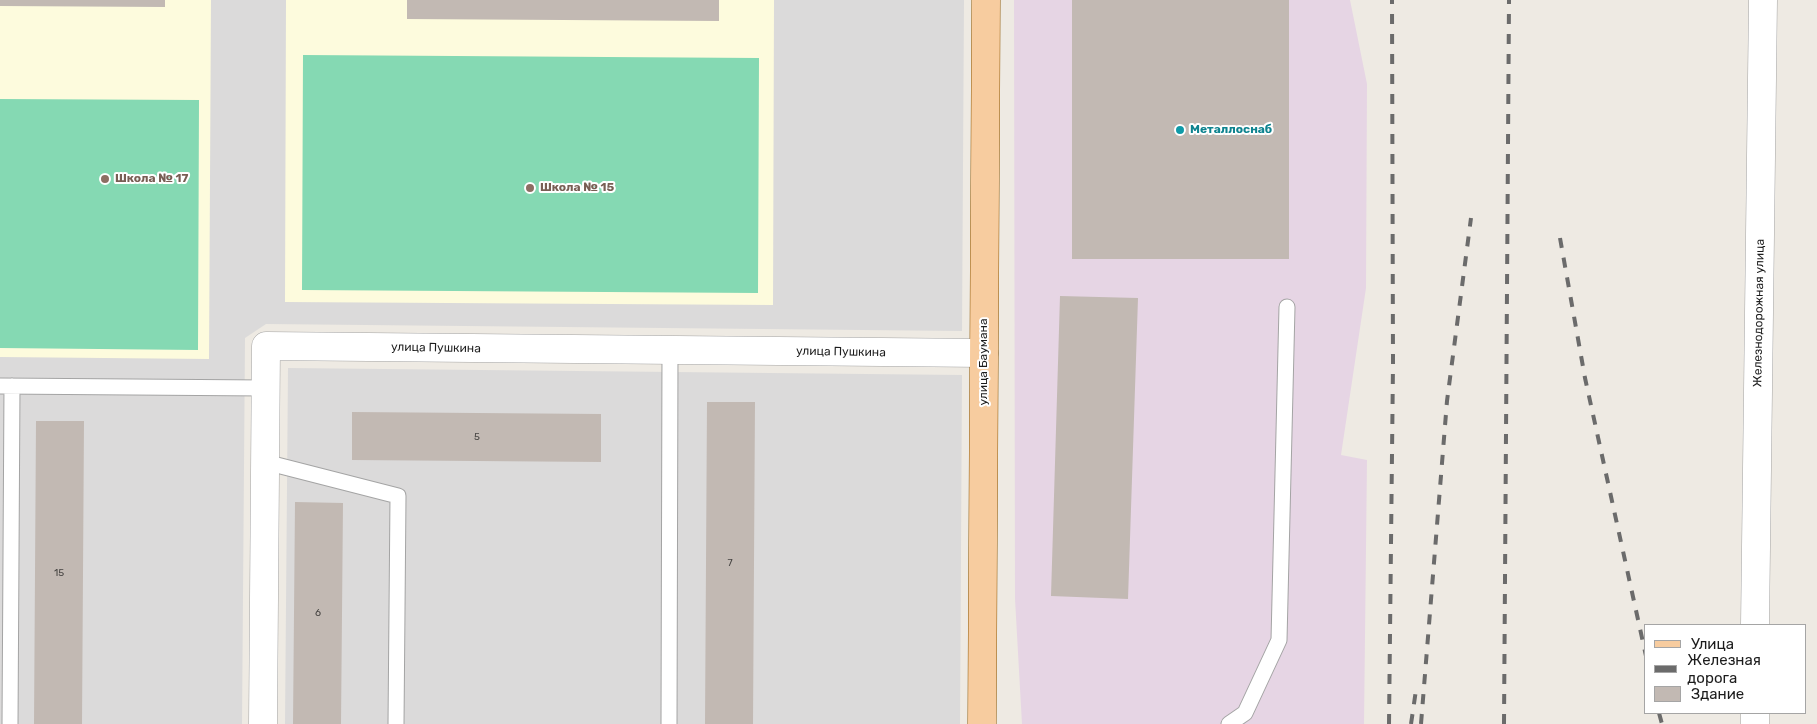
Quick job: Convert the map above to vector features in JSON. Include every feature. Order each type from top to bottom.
[{"type":"main road","name":"улица Баумана","points":[[982,724],[986,0]]},
{"type":"street","name":"Железнодорожная улица","points":[[1755,624],[1763,0]]},
{"type":"street","name":"улица Пушкина","points":[[263,724],[266,346],[984,353]]},
{"type":"lane","points":[[1229,724],[1245,714],[1279,640],[1286,307]]},
{"type":"lane","points":[[669,724],[670,350]]},
{"type":"lane","points":[[10,724],[6,386],[265,388]]},
{"type":"lane","points":[[265,462],[398,496],[396,724]]},
{"type":"shaded area","points":[[0,0],[964,0],[962,331],[266,324],[245,338],[242,724],[0,724]]},
{"type":"shaded area","name":"Школа № 17","points":[[0,0],[211,0],[209,359],[0,357]]},
{"type":"shaded area","name":"Школа № 15","points":[[286,0],[774,0],[773,305],[285,302]]},
{"type":"shaded area","points":[[1014,0],[1350,0],[1367,84],[1366,288],[1341,455],[1367,460],[1364,724],[1022,724],[1015,599]]},
{"type":"shaded area","points":[[288,368],[962,375],[960,724],[285,724]]},
{"type":"green space","name":"Школа № 15","points":[[303,55],[759,58],[758,293],[302,290]]},
{"type":"green space","name":"Школа № 17","points":[[0,99],[199,100],[198,350],[0,348]]},
{"type":"building","points":[[0,0],[165,0],[165,7],[0,6]]},
{"type":"building","points":[[407,0],[719,0],[719,21],[407,19]]},
{"type":"building","name":"Металлоснаб","points":[[1072,0],[1289,0],[1289,259],[1072,259]]},
{"type":"building","points":[[1060,296],[1138,298],[1128,599],[1051,596]]},
{"type":"building","points":[[707,402],[755,402],[753,724],[705,724]]},
{"type":"building","points":[[352,412],[601,414],[601,462],[352,460]]},
{"type":"building","points":[[36,421],[84,421],[82,724],[34,724]]},
{"type":"building","points":[[295,502],[343,503],[341,724],[293,724]]},
{"type":"railway","points":[[1389,724],[1393,364],[1392,0]]},
{"type":"railway","points":[[1504,724],[1509,0]]},
{"type":"railway","points":[[1421,724],[1447,401],[1471,218]]},
{"type":"railway","points":[[1560,238],[1585,378],[1644,647]]},
{"type":"railway","points":[[1411,724],[1416,690]]},
{"type":"railway","points":[[1659,714],[1662,724]]},
{"type":"place","name":"Металлоснаб","points":[[1180,130]]},
{"type":"place","name":"Школа № 17","points":[[105,179]]},
{"type":"place","name":"Школа № 15","points":[[530,188]]}]
